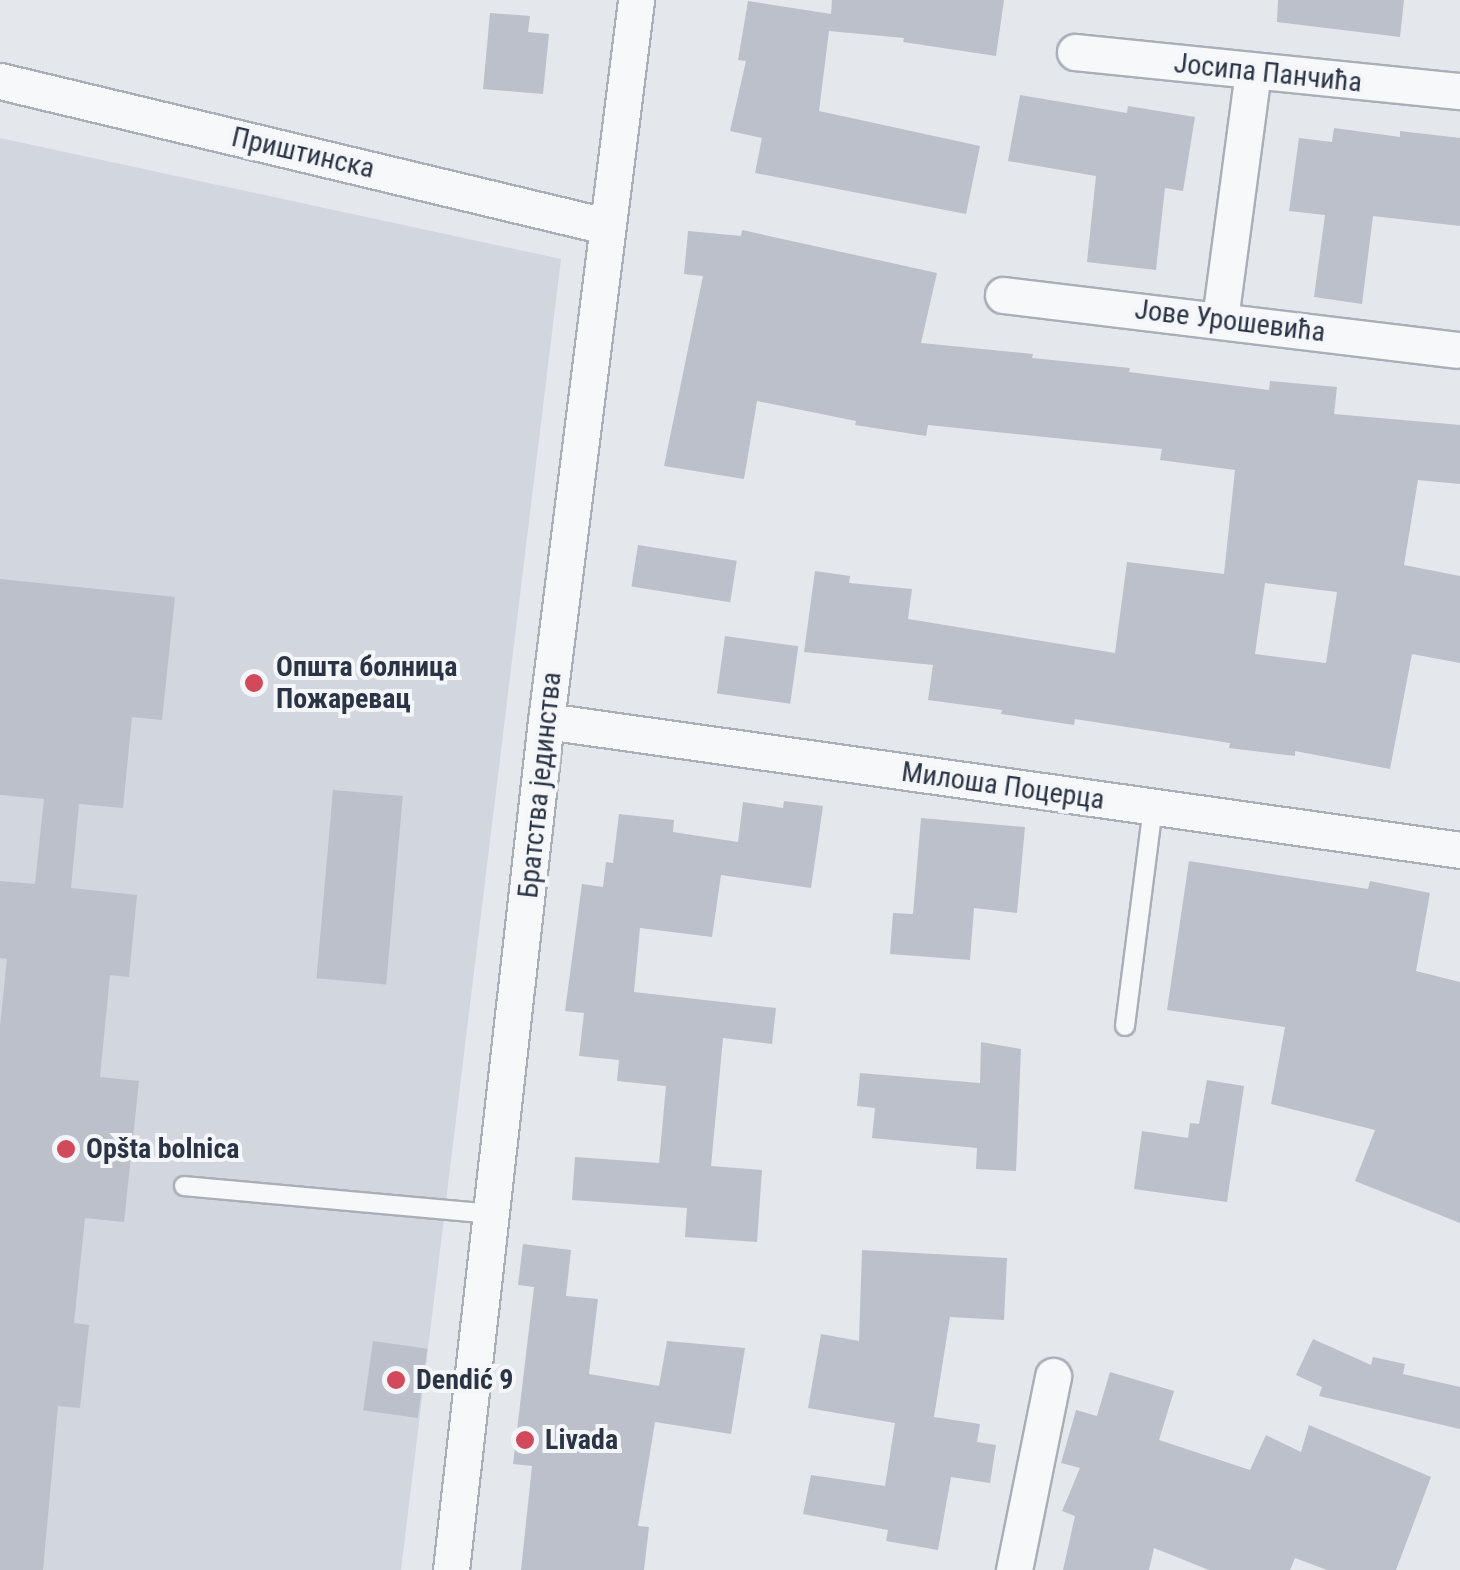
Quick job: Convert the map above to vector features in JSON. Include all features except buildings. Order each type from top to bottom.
[{"type":"street","name":"Братства јединства","points":[[450,1570],[546,722],[636,0]]},
{"type":"street","name":"Јосипа Панчића","points":[[1076,52],[1253,73],[1460,91]]},
{"type":"street","points":[[1220,319],[1253,73]]},
{"type":"street","name":"Приштинска","points":[[0,81],[606,226]]},
{"type":"street","name":"Јове Урошевића","points":[[1003,295],[1456,350]]},
{"type":"street","name":"Милоша Поцерца","points":[[546,722],[1460,850]]},
{"type":"street","points":[[1014,1570],[1054,1376]]},
{"type":"lane","points":[[1124,1026],[1153,807]]},
{"type":"lane","points":[[184,1186],[492,1214]]},
{"type":"shaded area","name":"Општа болница Пожаревац","points":[[0,138],[561,259],[401,1570],[0,1570]]},
{"type":"place","name":"Општа болница Пожаревац","points":[[254,683]]},
{"type":"place","name":"Opšta bolnica","points":[[66,1149]]},
{"type":"place","name":"Dendić 9","points":[[396,1380]]},
{"type":"place","name":"Livada","points":[[525,1440]]}]
